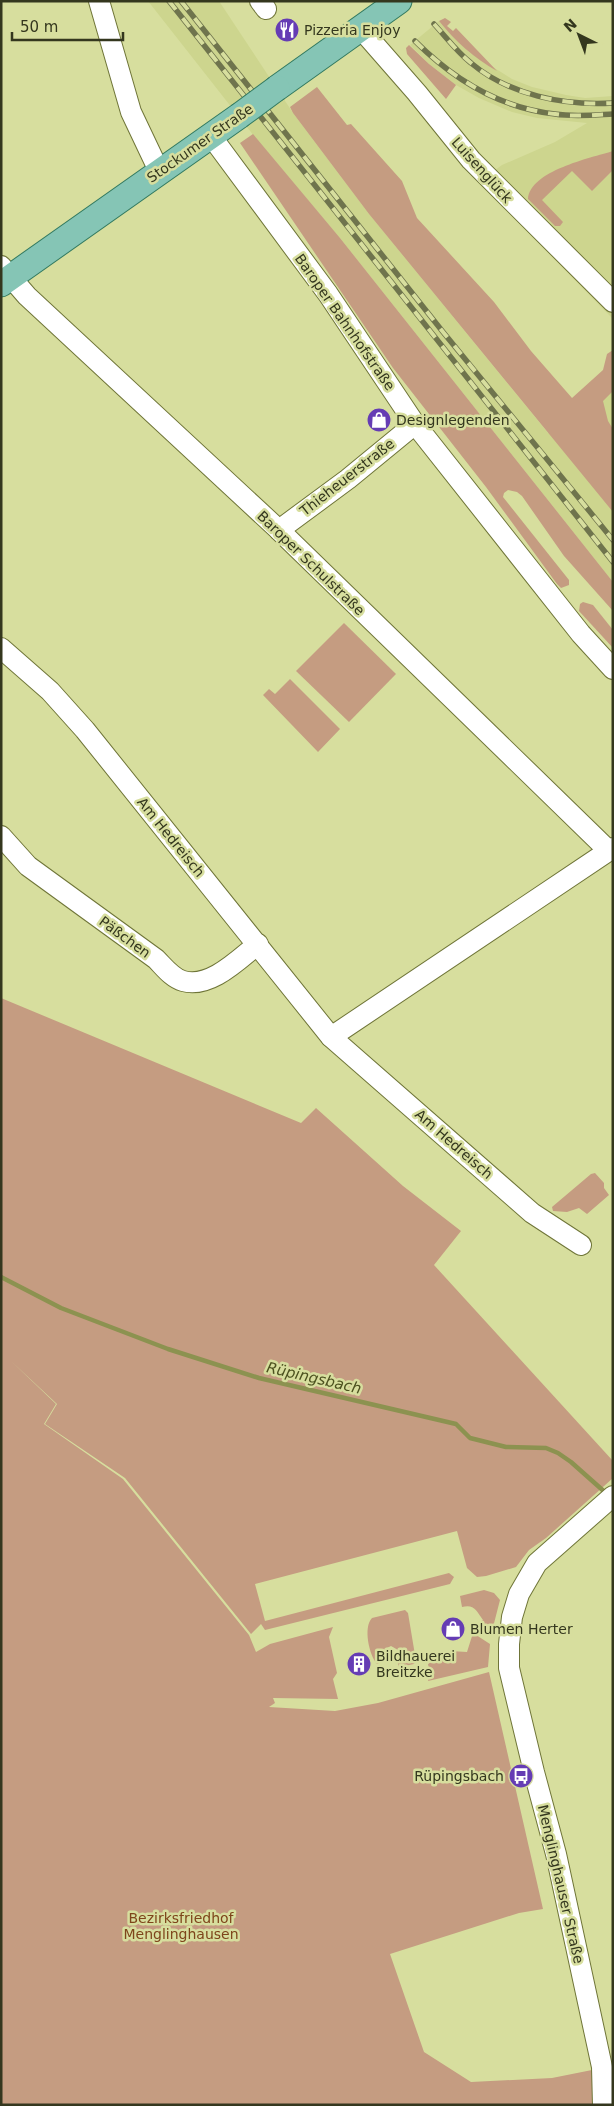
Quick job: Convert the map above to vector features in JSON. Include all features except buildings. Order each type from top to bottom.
[{"type":"main road","name":"Stockumer Straße","points":[[4,276],[211,136],[399,1]]},
{"type":"street","points":[[99,1],[131,112],[159,171]]},
{"type":"street","name":"Luisenglück","points":[[360,29],[417,93],[471,160],[613,302]]},
{"type":"street","name":"Baroper Bahnhofstraße","points":[[211,136],[328,294],[415,424],[581,634],[613,669]]},
{"type":"street","name":"Baroper Schulstraße","points":[[4,276],[279,530],[610,849]]},
{"type":"street","name":"Thieheuerstraße","points":[[279,530],[348,479],[415,424]]},
{"type":"street","name":"Am Hedreisch","points":[[1,648],[50,691],[85,730],[331,1037],[532,1213],[581,1245]]},
{"type":"street","name":"Päßchen","points":[[1,836],[28,866],[156,959],[172,976],[183,981],[195,982],[212,978],[258,944]]},
{"type":"street","points":[[331,1037],[610,849]]},
{"type":"street","name":"Menglinghauser Straße","points":[[603,2105],[602,2067],[556,1854],[534,1772],[510,1668],[508,1644],[512,1617],[525,1581],[537,1563],[613,1496]]},
{"type":"shaded area","points":[[148,1],[219,1],[293,113],[369,214],[548,433],[613,367],[613,582],[340,238],[258,141]]},
{"type":"shaded area","points":[[439,21],[469,52],[512,79],[532,87],[566,95],[585,98],[613,96],[613,319],[479,182],[502,165],[555,142],[587,123],[537,118],[512,112],[479,98],[456,85],[429,64],[410,45]]},
{"type":"green space","points":[[445,18],[451,22],[447,26],[453,31],[456,28],[497,71],[465,49],[439,21]]},
{"type":"green space","points":[[409,45],[429,64],[456,85],[446,99],[407,54],[406,48]]},
{"type":"green space","points":[[317,87],[347,125],[351,124],[402,181],[417,218],[494,302],[531,351],[572,398],[603,370],[607,354],[613,350],[613,391],[603,401],[608,421],[613,429],[613,512],[369,214],[293,113],[290,107]]},
{"type":"green space","points":[[253,134],[340,238],[613,582],[613,611],[564,556],[522,496],[517,492],[508,490],[504,493],[503,497],[569,580],[569,585],[561,588],[557,584],[486,487],[393,368],[240,143]]},
{"type":"green space","points":[[613,151],[613,170],[592,191],[572,171],[542,200],[563,222],[560,226],[555,226],[528,199],[531,189],[550,173]]},
{"type":"green space","points":[[583,602],[593,605],[613,630],[613,648],[579,611],[580,604]]},
{"type":"green space","points":[[344,623],[396,674],[349,722],[296,671]]},
{"type":"green space","points":[[290,679],[340,729],[318,752],[263,695],[269,689],[275,694]]},
{"type":"green space","name":"Bezirksfriedhof Menglinghausen","points":[[1,998],[301,1123],[316,1108],[403,1186],[461,1231],[434,1265],[613,1461],[613,1478],[546,1538],[529,1550],[516,1567],[477,1577],[467,1568],[457,1531],[255,1584],[265,1621],[449,1573],[454,1577],[450,1584],[265,1630],[261,1624],[251,1634],[125,1478],[45,1424],[57,1404],[11,1361],[56,1404],[44,1424],[123,1479],[249,1635],[256,1652],[270,1644],[333,1627],[329,1637],[337,1673],[333,1679],[338,1699],[273,1698],[275,1703],[269,1707],[335,1711],[378,1703],[489,1672],[543,1909],[519,1913],[390,1954],[424,2052],[471,2082],[552,2078],[592,2070],[595,2105],[1,2105]]},
{"type":"green space","points":[[595,1173],[604,1183],[604,1188],[609,1195],[587,1214],[579,1208],[567,1212],[553,1211],[552,1207],[591,1174]]},
{"type":"green space","points":[[484,1590],[494,1593],[500,1600],[491,1635],[475,1625],[483,1620],[472,1607],[462,1607],[460,1596]]},
{"type":"green space","points":[[405,1610],[408,1613],[416,1661],[414,1664],[399,1667],[396,1657],[398,1650],[391,1646],[384,1651],[377,1664],[368,1641],[369,1622],[372,1618]]},
{"type":"green space","points":[[473,1633],[490,1644],[488,1667],[428,1681],[430,1674],[428,1664],[441,1656],[444,1658],[450,1651],[467,1652]]},
{"type":"waterway","name":"Rüpingsbach","points":[[1,1277],[61,1308],[168,1349],[259,1378],[456,1424],[470,1438],[506,1447],[546,1448],[558,1453],[571,1462],[607,1494]]},
{"type":"railway","points":[[169,1],[613,562]]},
{"type":"railway","points":[[181,1],[443,332],[613,540]]},
{"type":"railway","points":[[434,24],[466,59],[486,74],[520,91],[575,103],[613,103]]},
{"type":"railway","points":[[415,41],[445,68],[461,79],[479,90],[515,105],[535,111],[562,115],[613,114]]},
{"type":"place","name":"Pizzeria Enjoy","points":[[287,30]]},
{"type":"place","name":"Designlegenden","points":[[379,420]]},
{"type":"place","name":"Blumen Herter","points":[[453,1629]]},
{"type":"place","name":"Bildhauerei Breitzke","points":[[359,1664]]},
{"type":"place","name":"Rüpingsbach","points":[[521,1776]]}]
